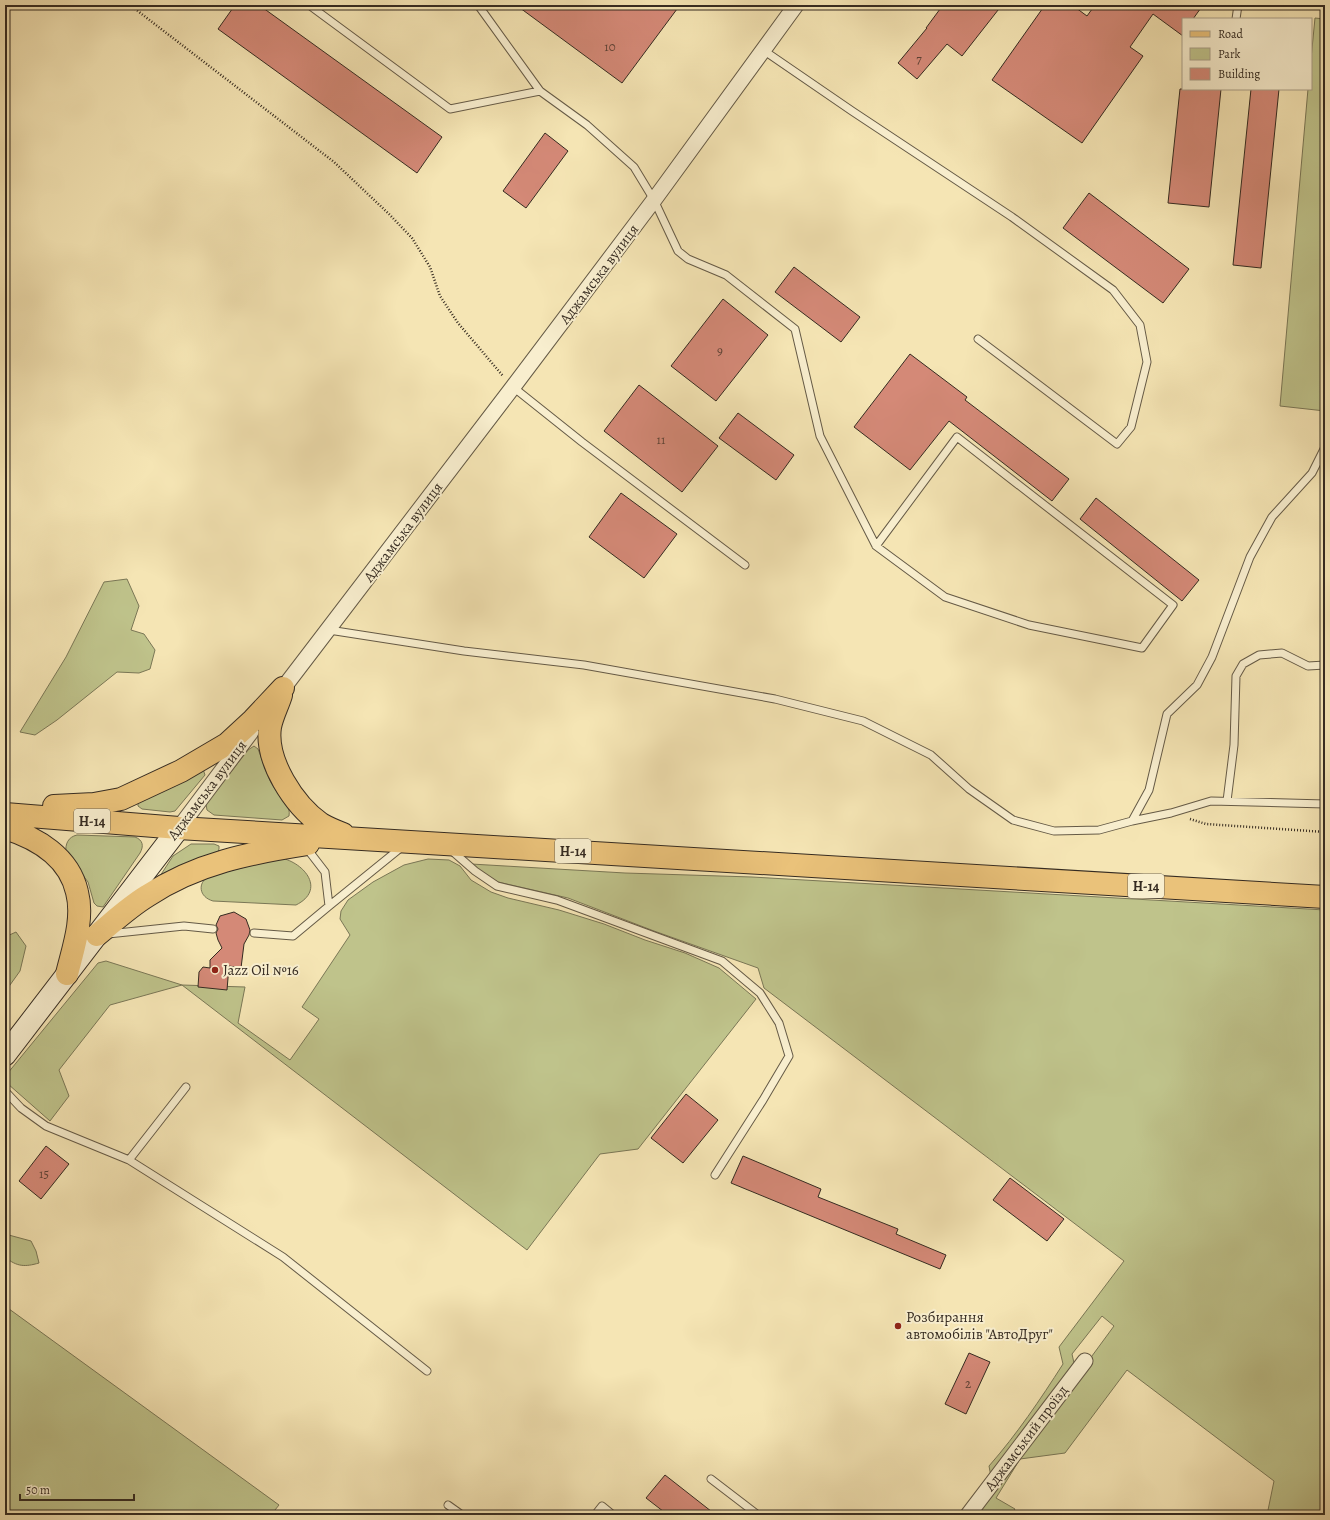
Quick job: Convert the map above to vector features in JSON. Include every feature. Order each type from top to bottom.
[{"type":"main road","points":[[5,807],[65,806],[121,800],[181,771],[228,744],[283,688]]},
{"type":"main road","points":[[283,688],[270,728],[273,755],[279,772],[297,801],[308,813],[332,830],[352,838]]},
{"type":"main road","name":"Н-14","points":[[5,814],[179,828],[1325,897]]},
{"type":"main road","points":[[5,828],[24,833],[48,849],[61,862],[71,876],[77,893],[78,909],[75,942],[67,974]]},
{"type":"main road","name":"Аджамська вулиця","points":[[5,1055],[179,828]]},
{"type":"main road","points":[[97,936],[146,896],[201,867],[238,856],[352,838]]},
{"type":"street","name":"Аджамська вулиця","points":[[179,828],[283,688],[329,630],[654,200],[796,5]]},
{"type":"street","name":"Аджамський проїзд","points":[[968,1515],[1085,1361]]},
{"type":"lane","points":[[309,5],[450,109],[540,91]]},
{"type":"lane","points":[[478,5],[540,91],[587,125],[634,167],[654,200],[678,251],[688,259],[726,275],[795,329],[820,436],[876,546],[945,597],[1029,625],[1119,644],[1142,648],[1173,605],[957,437],[876,546]]},
{"type":"lane","points":[[1236,18],[1238,5]]},
{"type":"lane","points":[[763,50],[1012,217],[1113,290],[1140,325],[1147,362],[1131,427],[1117,444],[978,339]]},
{"type":"lane","points":[[513,387],[582,442],[745,565]]},
{"type":"lane","points":[[1132,821],[1149,790],[1167,714],[1197,685],[1212,657],[1250,557],[1272,517],[1312,473],[1325,447]]},
{"type":"lane","points":[[329,630],[464,651],[584,665],[775,699],[863,721],[931,755],[969,789],[1013,820],[1054,831],[1099,830],[1171,813],[1211,801],[1325,804]]},
{"type":"lane","points":[[1227,801],[1234,744],[1236,676],[1243,664],[1260,655],[1282,653],[1308,666],[1325,665]]},
{"type":"lane","points":[[254,933],[293,936],[409,841]]},
{"type":"lane","points":[[443,843],[474,871],[497,886],[557,900],[722,961],[760,993],[779,1023],[789,1056],[715,1175]]},
{"type":"lane","points":[[304,845],[325,872],[328,906]]},
{"type":"lane","points":[[97,936],[184,926],[214,929]]},
{"type":"lane","points":[[129,1160],[186,1087]]},
{"type":"lane","points":[[5,1091],[21,1108],[46,1126],[129,1160],[283,1257],[427,1371]]},
{"type":"lane","points":[[710,1479],[758,1515]]},
{"type":"lane","points":[[448,1505],[462,1515]]},
{"type":"lane","points":[[595,1515],[602,1506],[613,1515]]},
{"type":"path","points":[[130,5],[334,162],[389,214],[412,238],[430,267],[440,296],[458,323],[513,387]]},
{"type":"path","points":[[1171,813],[1206,824],[1325,832]]},
{"type":"green space","points":[[1315,18],[1325,19],[1325,411],[1280,406],[1308,90],[1312,90],[1312,49]]},
{"type":"green space","points":[[127,579],[139,606],[131,630],[144,634],[155,650],[150,669],[139,673],[117,672],[57,720],[35,735],[20,732],[66,657],[104,582]]},
{"type":"green space","points":[[254,746],[258,749],[268,776],[274,787],[289,809],[289,816],[282,820],[214,815],[207,810],[206,804],[248,750]]},
{"type":"green space","points":[[203,769],[205,775],[175,811],[170,812],[142,809],[138,806],[138,802]]},
{"type":"green space","points":[[77,835],[135,837],[140,840],[142,844],[140,853],[103,907],[97,906],[94,903],[88,882],[66,853],[66,847],[69,839]]},
{"type":"green space","points":[[191,844],[214,844],[219,846],[219,849],[218,852],[160,876],[173,856]]},
{"type":"green space","points":[[281,858],[298,865],[309,878],[311,885],[310,892],[305,899],[296,905],[213,901],[208,899],[202,893],[201,886],[205,879],[209,876]]},
{"type":"green space","points":[[428,859],[449,860],[460,866],[471,880],[491,892],[508,898],[559,910],[604,924],[645,940],[685,953],[719,968],[756,999],[638,1149],[600,1154],[527,1250],[182,985],[245,987],[238,1023],[290,1060],[319,1019],[302,1007],[350,935],[340,919],[341,911],[348,900],[373,882],[404,865]]},
{"type":"green space","points":[[471,864],[625,873],[752,877],[1325,910],[1325,1515],[1267,1515],[1274,1481],[1127,1370],[1065,1453],[1020,1459],[996,1498],[1015,1509],[1011,1515],[975,1515],[1114,1326],[1102,1316],[1072,1354],[1074,1363],[991,1477],[989,1466],[1028,1416],[1063,1364],[1059,1347],[1124,1261],[764,988],[758,968],[654,931],[568,898],[498,882],[479,871]]},
{"type":"green space","points":[[16,932],[26,946],[20,971],[5,992],[5,937]]},
{"type":"green space","points":[[106,961],[182,985],[110,1005],[59,1070],[69,1096],[50,1121],[8,1084],[7,1074],[98,963]]},
{"type":"green space","points":[[5,1234],[31,1241],[36,1251],[39,1263],[21,1265],[13,1263],[5,1257]]},
{"type":"green space","points":[[5,1306],[279,1505],[271,1515],[5,1515]]},
{"type":"building","points":[[235,5],[259,5],[442,137],[417,173],[218,29]]},
{"type":"building","points":[[516,5],[680,5],[622,83]]},
{"type":"building","points":[[943,5],[1002,5],[962,56],[947,44],[917,79],[898,63],[927,28]]},
{"type":"building","points":[[1045,5],[1072,5],[1087,16],[1095,5],[1203,5],[1194,18],[1182,18],[1182,35],[1153,14],[1130,47],[1143,56],[1082,143],[992,80]]},
{"type":"building","points":[[1180,89],[1221,90],[1209,207],[1168,203]]},
{"type":"building","points":[[1251,90],[1279,90],[1261,268],[1233,265]]},
{"type":"building","points":[[545,133],[568,151],[526,208],[503,191]]},
{"type":"building","points":[[1089,193],[1189,269],[1163,303],[1063,228]]},
{"type":"building","points":[[794,267],[860,317],[841,342],[775,292]]},
{"type":"building","points":[[723,299],[768,335],[716,401],[671,366]]},
{"type":"building","points":[[910,354],[967,397],[965,400],[1069,479],[1052,501],[949,421],[910,470],[854,427]]},
{"type":"building","points":[[639,385],[718,446],[682,492],[604,431]]},
{"type":"building","points":[[738,413],[794,455],[776,480],[719,438]]},
{"type":"building","points":[[621,493],[677,534],[644,578],[589,537]]},
{"type":"building","points":[[1096,498],[1199,580],[1182,601],[1080,519]]},
{"type":"building","points":[[234,912],[246,919],[250,930],[244,944],[241,968],[229,966],[227,990],[198,987],[199,972],[203,967],[210,968],[210,960],[222,948],[216,933],[218,929],[216,925],[220,916]]},
{"type":"building","points":[[686,1094],[718,1120],[683,1163],[651,1138]]},
{"type":"building","points":[[46,1146],[69,1164],[41,1199],[19,1181]]},
{"type":"building","points":[[743,1156],[821,1189],[818,1197],[898,1229],[896,1234],[946,1255],[940,1269],[731,1183]]},
{"type":"building","points":[[1010,1178],[1064,1219],[1047,1241],[993,1200]]},
{"type":"building","points":[[969,1353],[990,1362],[966,1414],[945,1404]]},
{"type":"building","points":[[665,1475],[716,1515],[668,1515],[646,1498]]},
{"type":"place","name":"Jazz Oil №16","points":[[215,970]]},
{"type":"place","name":"Розбирання автомобілів \"АвтоДруг\"","points":[[898,1326]]}]
